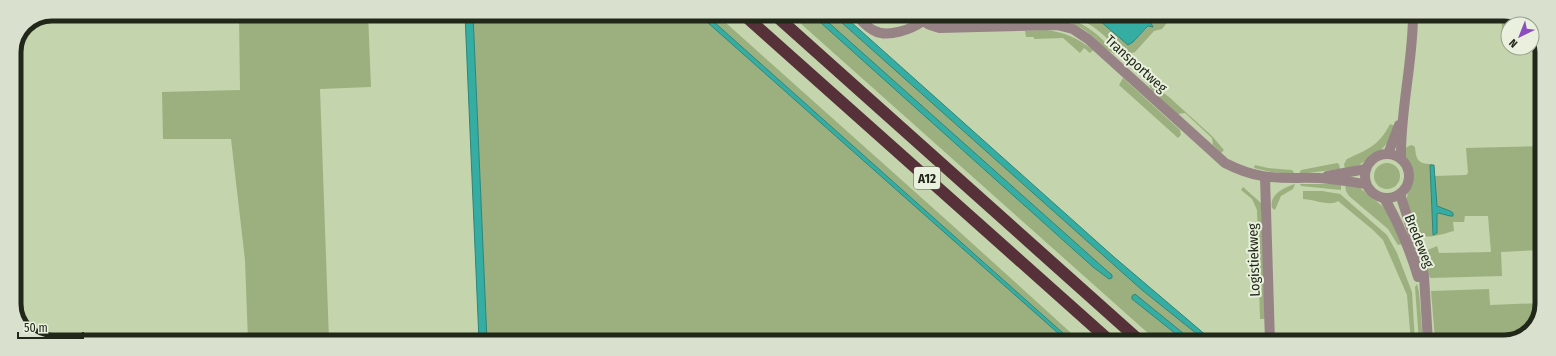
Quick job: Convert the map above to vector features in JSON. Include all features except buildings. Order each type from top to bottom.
[{"type":"highway","name":"A12","points":[[751,21],[1103,335]]},
{"type":"highway","name":"A12","points":[[782,21],[1133,335]]},
{"type":"street","points":[[863,21],[876,32],[885,33],[910,30],[919,21]]},
{"type":"street","name":"Transportweg","points":[[926,21],[932,26],[940,28],[1057,25],[1073,29],[1088,39],[1225,162],[1250,174],[1265,177],[1320,178],[1366,184]]},
{"type":"street","points":[[1401,159],[1403,116],[1411,58],[1413,21]]},
{"type":"street","points":[[1388,154],[1403,116]]},
{"type":"street","points":[[1388,154],[1401,159],[1407,167],[1410,177],[1407,187],[1400,194],[1392,198],[1384,198],[1373,194],[1366,184],[1366,169],[1369,163],[1374,158],[1388,154]]},
{"type":"street","name":"Transportweg","points":[[1320,178],[1366,169]]},
{"type":"street","name":"Logistiekweg","points":[[1265,177],[1270,335]]},
{"type":"street","name":"Bredeweg","points":[[1400,194],[1424,276],[1427,335]]},
{"type":"street","name":"Bredeweg","points":[[1384,198],[1390,208],[1414,264],[1424,295]]},
{"type":"green space","points":[[239,21],[368,21],[371,87],[320,89],[329,335],[248,335],[245,260],[231,139],[163,139],[162,92],[240,90]]},
{"type":"green space","points":[[473,21],[706,21],[1060,335],[487,335]]},
{"type":"green space","points":[[713,21],[724,21],[1073,335],[1065,335]]},
{"type":"green space","points":[[798,21],[819,21],[1093,267],[1109,279],[1112,278],[1112,275],[827,21],[840,21],[1142,290],[1198,335],[1185,335],[1135,294],[1132,299],[1177,335],[1150,335]]},
{"type":"green space","points":[[1060,21],[1075,21],[1090,29],[1118,55],[1106,49],[1089,33],[1080,27]]},
{"type":"green space","points":[[1082,21],[1100,21],[1128,45],[1149,26],[1152,27],[1151,23],[1153,21],[1168,21],[1162,29],[1154,31],[1135,52],[1125,56],[1090,25]]},
{"type":"green space","points":[[1047,30],[1072,37],[1093,50],[1090,53],[1084,48],[1080,53],[1063,38],[1034,39],[1034,37],[1026,37],[1025,31]]},
{"type":"green space","points":[[1123,78],[1180,130],[1181,135],[1178,138],[1119,85]]},
{"type":"green space","points":[[1146,80],[1169,97],[1212,136],[1224,150],[1221,153],[1213,145],[1212,138],[1185,113],[1178,114],[1151,89]]},
{"type":"green space","points":[[1390,124],[1395,126],[1389,141],[1381,150],[1359,165],[1345,169],[1344,164],[1347,159],[1377,142]]},
{"type":"green space","points":[[1412,145],[1415,147],[1416,156],[1419,161],[1432,164],[1430,166],[1433,235],[1437,233],[1437,214],[1444,209],[1437,206],[1436,203],[1435,176],[1466,175],[1468,173],[1466,148],[1535,146],[1535,250],[1501,252],[1502,276],[1430,278],[1423,252],[1437,246],[1439,253],[1491,252],[1488,216],[1465,216],[1464,222],[1453,222],[1454,231],[1440,235],[1421,236],[1417,234],[1410,216],[1407,201],[1413,176],[1405,154],[1407,147]]},
{"type":"green space","points":[[1337,163],[1339,164],[1340,169],[1299,174],[1301,170]]},
{"type":"green space","points":[[1387,163],[1396,167],[1400,176],[1396,185],[1387,189],[1378,185],[1374,176],[1378,167]]},
{"type":"green space","points":[[1255,165],[1268,168],[1292,170],[1295,174],[1271,172],[1254,168]]},
{"type":"green space","points":[[1295,184],[1293,189],[1281,196],[1275,210],[1272,208],[1275,195],[1283,189]]},
{"type":"green space","points":[[1300,184],[1341,184],[1341,190],[1301,186]]},
{"type":"green space","points":[[1345,184],[1360,188],[1386,209],[1402,244],[1398,245],[1388,229],[1349,196],[1346,191]]},
{"type":"green space","points":[[1243,187],[1261,203],[1265,319],[1260,319],[1257,210],[1252,199],[1241,190]]},
{"type":"green space","points":[[1303,191],[1322,191],[1340,194],[1387,235],[1397,253],[1412,292],[1415,335],[1410,335],[1407,295],[1383,240],[1338,201],[1335,203],[1326,203],[1303,199]]},
{"type":"green space","points":[[1417,284],[1422,335],[1418,335],[1415,287]]},
{"type":"green space","points":[[1489,289],[1490,305],[1535,304],[1531,319],[1523,329],[1508,335],[1435,335],[1431,291]]},
{"type":"water","points":[[465,21],[473,21],[487,335],[479,335]]},
{"type":"water","points":[[706,21],[713,21],[1065,335],[1060,335]]},
{"type":"water","points":[[819,21],[827,21],[1112,275],[1112,278],[1109,279],[1093,267]]},
{"type":"water","points":[[840,21],[850,21],[1114,257],[1206,335],[1198,335],[1142,290]]},
{"type":"water","points":[[1100,21],[1153,21],[1151,23],[1153,27],[1148,26],[1133,42],[1128,45]]},
{"type":"water","points":[[1430,165],[1434,165],[1437,206],[1453,213],[1453,216],[1439,213],[1437,214],[1437,233],[1433,235]]},
{"type":"water","points":[[1135,294],[1185,335],[1177,335],[1132,299],[1132,296]]}]
